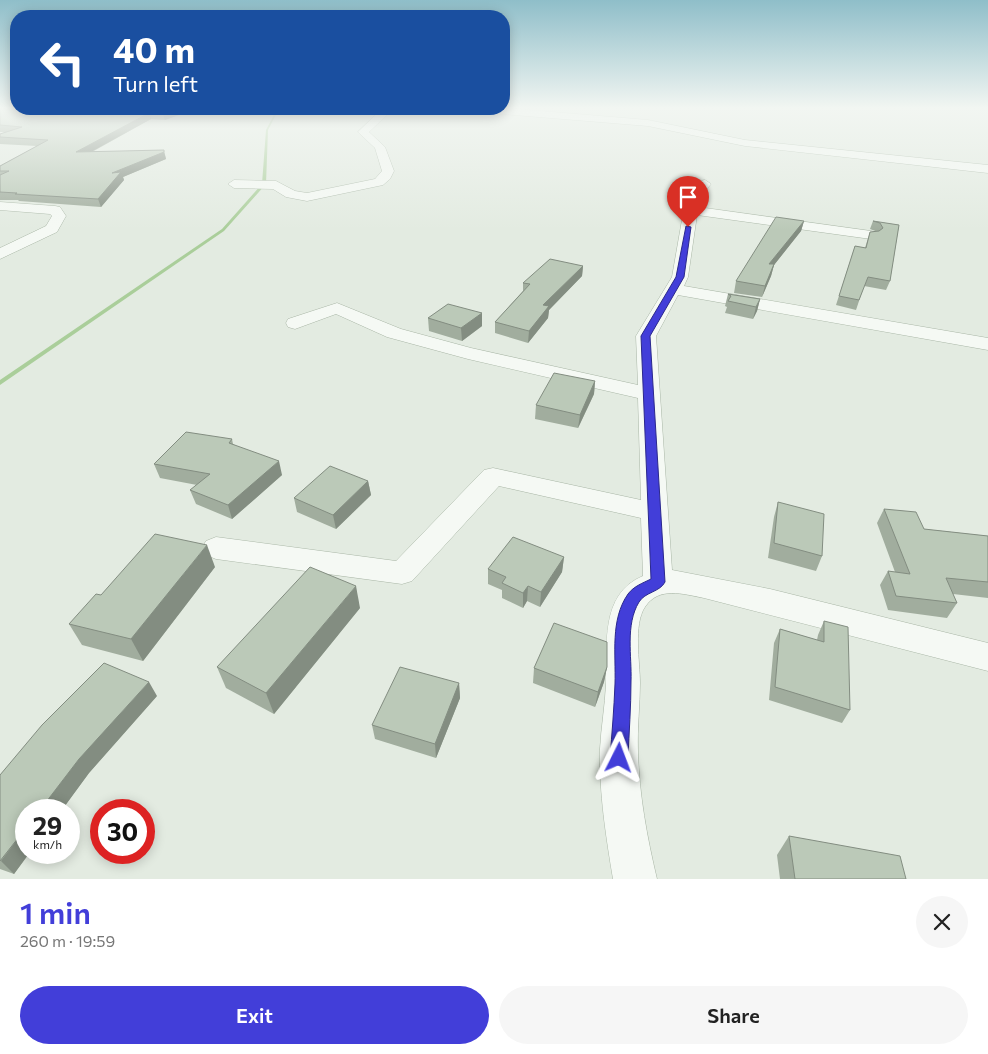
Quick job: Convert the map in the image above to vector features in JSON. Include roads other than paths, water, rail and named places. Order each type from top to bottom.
[{"type":"street","points":[[234,184],[282,186],[291,194],[307,197],[379,182],[386,176],[388,171],[380,148]]},
{"type":"street","points":[[792,148],[988,169]]},
{"type":"street","points":[[658,582],[646,336],[680,277],[693,197],[705,184]]},
{"type":"street","points":[[0,206],[56,210],[59,216],[52,229],[0,254]]},
{"type":"street","points":[[691,210],[871,234]]},
{"type":"street","points":[[674,288],[988,344]]},
{"type":"street","points":[[295,323],[338,308],[394,333],[649,394]]},
{"type":"street","points":[[216,548],[402,573],[493,476],[655,512]]},
{"type":"street","points":[[635,879],[628,844],[619,758],[623,682],[623,635],[626,612],[634,597],[644,588],[658,582],[670,581],[781,603],[950,649],[988,657]]},
{"type":"waterway","points":[[0,383],[223,230],[264,184],[266,148]]}]
